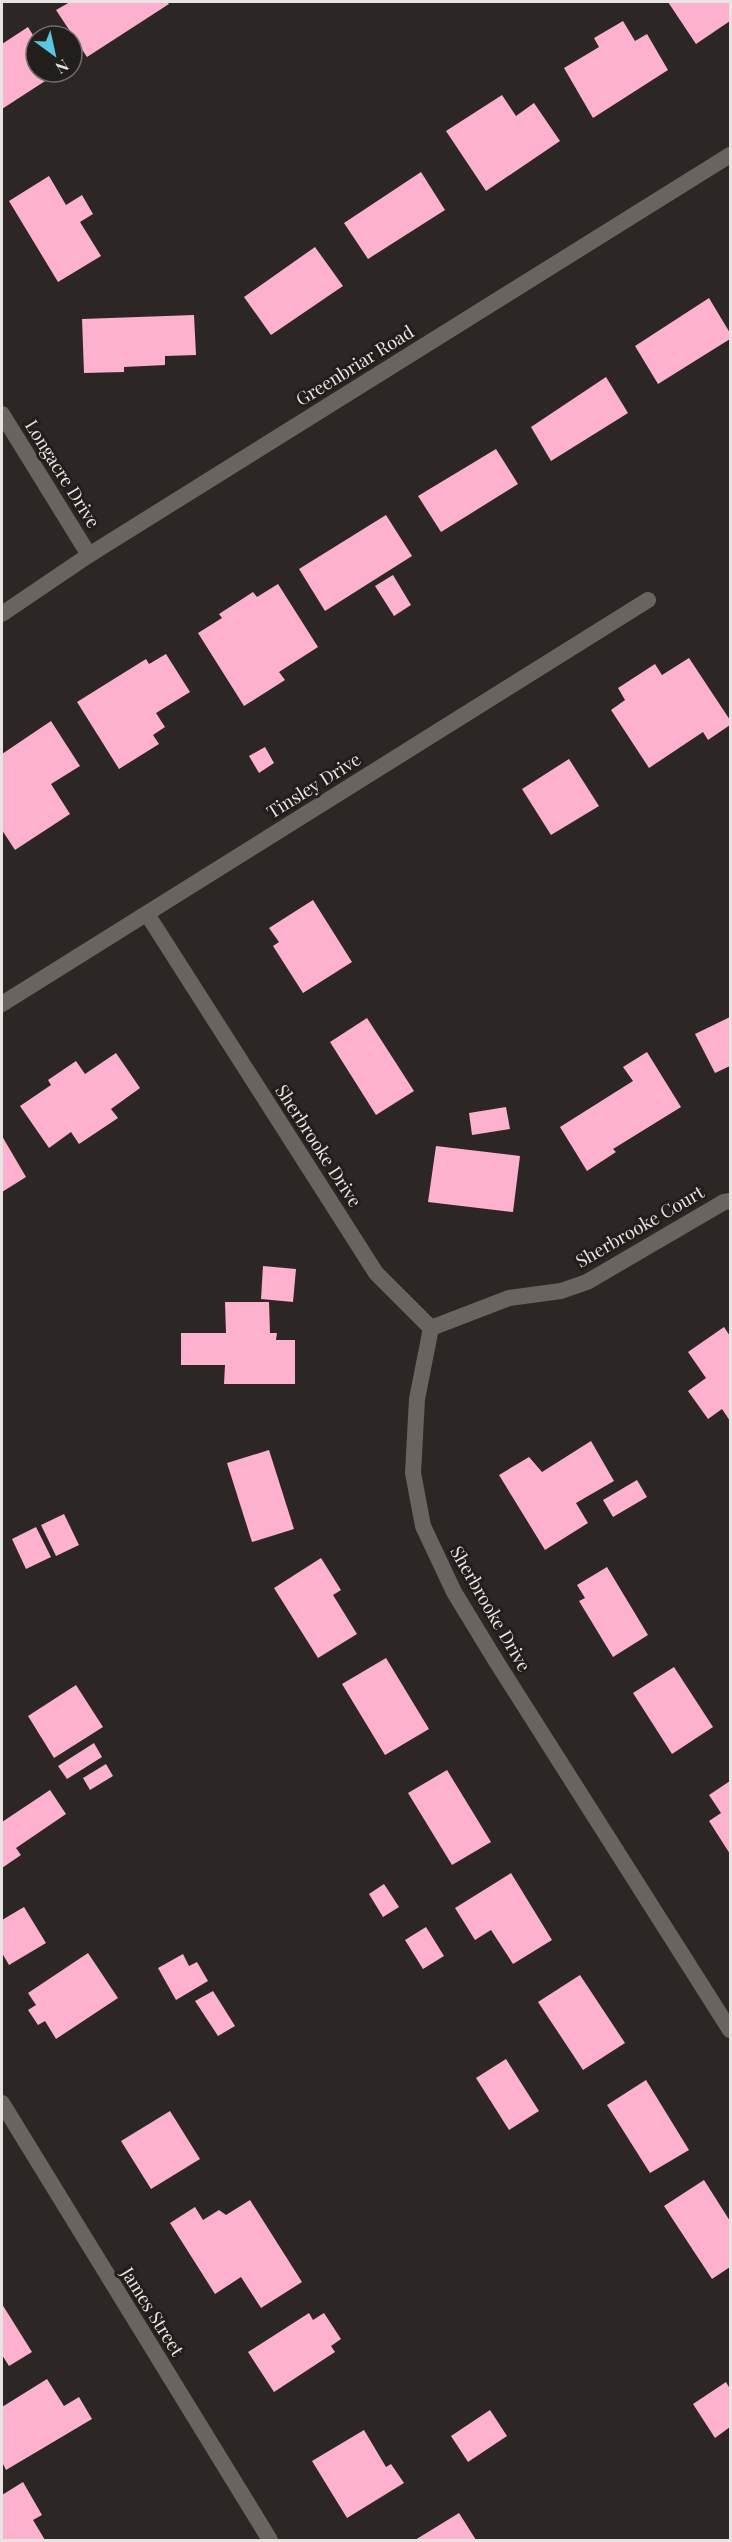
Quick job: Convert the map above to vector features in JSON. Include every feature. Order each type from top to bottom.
[{"type":"street","name":"Greenbriar Road","points":[[2,614],[89,555],[730,154]]},
{"type":"street","name":"Longacre Drive","points":[[2,414],[89,555]]},
{"type":"street","name":"Tinsley Drive","points":[[2,1004],[648,600]]},
{"type":"street","name":"Sherbrooke Drive","points":[[147,914],[376,1274],[431,1328],[417,1399],[412,1473],[423,1526],[454,1592],[496,1661],[730,2030]]},
{"type":"street","name":"Sherbrooke Court","points":[[431,1328],[508,1298],[561,1291],[587,1282],[724,1202],[730,1201]]},
{"type":"street","name":"James Street","points":[[2,2103],[270,2541]]},
{"type":"building","points":[[70,2],[167,2],[169,4],[87,57],[84,52],[84,24],[65,24],[56,10]]},
{"type":"building","points":[[668,2],[730,2],[730,21],[696,44]]},
{"type":"building","points":[[623,21],[635,41],[647,34],[668,70],[593,118],[564,68],[599,47],[594,38]]},
{"type":"building","points":[[24,30],[24,84],[41,84],[2,109],[2,44]]},
{"type":"building","points":[[502,95],[516,116],[534,103],[560,141],[486,191],[446,131]]},
{"type":"building","points":[[421,172],[445,210],[368,259],[344,223]]},
{"type":"building","points":[[49,176],[66,205],[82,195],[93,214],[80,222],[101,256],[58,282],[9,201]]},
{"type":"building","points":[[315,247],[343,286],[271,335],[244,297]]},
{"type":"building","points":[[709,298],[730,333],[730,339],[658,384],[635,346]]},
{"type":"building","points":[[194,315],[196,355],[165,356],[165,365],[124,367],[124,372],[84,373],[82,319]]},
{"type":"building","points":[[606,377],[628,413],[551,461],[531,427]]},
{"type":"building","points":[[496,449],[518,484],[441,532],[418,496]]},
{"type":"building","points":[[386,515],[412,556],[325,611],[299,569]]},
{"type":"building","points":[[393,575],[411,605],[394,616],[375,586]]},
{"type":"building","points":[[278,584],[318,647],[279,672],[285,680],[244,706],[198,633],[222,618],[219,614],[253,592],[257,597]]},
{"type":"building","points":[[166,654],[190,692],[156,713],[165,727],[153,735],[159,744],[119,769],[77,702],[146,659],[149,664]]},
{"type":"building","points":[[689,658],[730,720],[730,725],[708,740],[703,732],[649,768],[611,710],[625,700],[618,688],[655,664],[662,675]]},
{"type":"building","points":[[51,721],[80,766],[51,784],[70,814],[15,850],[2,830],[2,754]]},
{"type":"building","points":[[265,747],[274,763],[259,773],[249,756]]},
{"type":"building","points":[[569,759],[599,806],[551,835],[522,789]]},
{"type":"building","points":[[313,900],[352,962],[303,993],[273,946],[279,942],[269,928]]},
{"type":"building","points":[[730,1017],[730,1066],[715,1073],[695,1034]]},
{"type":"building","points":[[367,1018],[414,1091],[376,1115],[330,1042]]},
{"type":"building","points":[[647,1052],[681,1107],[613,1149],[616,1152],[587,1171],[560,1127],[633,1081],[623,1067]]},
{"type":"building","points":[[116,1053],[140,1088],[111,1109],[118,1118],[79,1144],[71,1132],[49,1148],[20,1106],[51,1085],[48,1080],[76,1061],[85,1074]]},
{"type":"building","points":[[506,1107],[510,1129],[472,1135],[469,1113]]},
{"type":"building","points":[[2,1136],[26,1177],[2,1192]]},
{"type":"building","points":[[436,1146],[520,1156],[513,1212],[428,1202]]},
{"type":"building","points":[[263,1266],[296,1269],[293,1302],[261,1299]]},
{"type":"building","points":[[225,1302],[269,1302],[270,1333],[277,1333],[276,1340],[295,1340],[295,1384],[224,1384],[225,1365],[181,1365],[181,1333],[226,1333]]},
{"type":"building","points":[[724,1327],[730,1336],[730,1421],[722,1409],[708,1419],[688,1391],[706,1378],[688,1352]]},
{"type":"building","points":[[591,1441],[614,1481],[576,1503],[588,1523],[545,1550],[499,1475],[529,1457],[542,1472]]},
{"type":"building","points":[[269,1450],[294,1529],[252,1542],[227,1463]]},
{"type":"building","points":[[637,1480],[647,1497],[613,1517],[603,1500]]},
{"type":"building","points":[[64,1514],[79,1545],[56,1556],[41,1525]]},
{"type":"building","points":[[36,1527],[51,1557],[26,1569],[12,1539]]},
{"type":"building","points":[[321,1558],[341,1590],[333,1595],[357,1634],[318,1658],[274,1588]]},
{"type":"building","points":[[607,1567],[648,1635],[613,1657],[579,1601],[585,1598],[577,1585]]},
{"type":"building","points":[[386,1658],[429,1729],[385,1755],[342,1684]]},
{"type":"building","points":[[674,1667],[713,1727],[672,1754],[633,1693]]},
{"type":"building","points":[[76,1685],[103,1727],[54,1758],[28,1716]]},
{"type":"building","points":[[94,1743],[102,1757],[67,1779],[58,1766]]},
{"type":"building","points":[[106,1764],[113,1776],[90,1790],[83,1778]]},
{"type":"building","points":[[447,1770],[491,1842],[452,1865],[408,1793]]},
{"type":"building","points":[[730,1781],[730,1854],[709,1821],[721,1813],[709,1795]]},
{"type":"building","points":[[50,1790],[66,1814],[16,1848],[21,1855],[2,1868],[2,1822]]},
{"type":"building","points":[[511,1873],[552,1940],[513,1964],[491,1930],[475,1940],[455,1908]]},
{"type":"building","points":[[384,1884],[399,1907],[383,1917],[369,1894]]},
{"type":"building","points":[[24,1907],[46,1943],[9,1965],[2,1953],[2,1920]]},
{"type":"building","points":[[426,1927],[444,1956],[423,1969],[405,1940]]},
{"type":"building","points":[[88,1953],[118,1998],[56,2039],[45,2021],[38,2025],[28,2010],[36,2005],[28,1993]]},
{"type":"building","points":[[183,1954],[189,1966],[197,1962],[208,1981],[176,2000],[158,1968]]},
{"type":"building","points":[[580,1975],[625,2043],[583,2070],[538,2002]]},
{"type":"building","points":[[213,1991],[235,2026],[218,2036],[195,2001]]},
{"type":"building","points":[[506,2059],[539,2111],[509,2130],[476,2078]]},
{"type":"building","points":[[646,2080],[689,2150],[650,2173],[607,2105]]},
{"type":"building","points":[[170,2111],[200,2159],[151,2189],[121,2141]]},
{"type":"building","points":[[704,2180],[730,2221],[730,2267],[712,2279],[664,2206]]},
{"type":"building","points":[[250,2200],[302,2282],[261,2308],[241,2277],[215,2294],[170,2223],[195,2207],[203,2220],[219,2210],[226,2215]]},
{"type":"building","points":[[2,2304],[32,2352],[9,2366],[2,2355]]},
{"type":"building","points":[[309,2313],[313,2320],[324,2313],[341,2339],[331,2346],[335,2352],[274,2392],[248,2352]]},
{"type":"building","points":[[47,2379],[64,2406],[79,2397],[92,2419],[6,2470],[2,2462],[2,2407]]},
{"type":"building","points":[[726,2382],[730,2389],[730,2427],[715,2438],[693,2404]]},
{"type":"building","points":[[490,2410],[507,2436],[468,2462],[451,2436]]},
{"type":"building","points":[[364,2430],[386,2467],[391,2464],[404,2483],[347,2518],[312,2461]]},
{"type":"building","points":[[23,2482],[42,2515],[33,2520],[45,2540],[2,2540],[2,2495]]},
{"type":"building","points":[[459,2513],[476,2540],[415,2540]]}]
